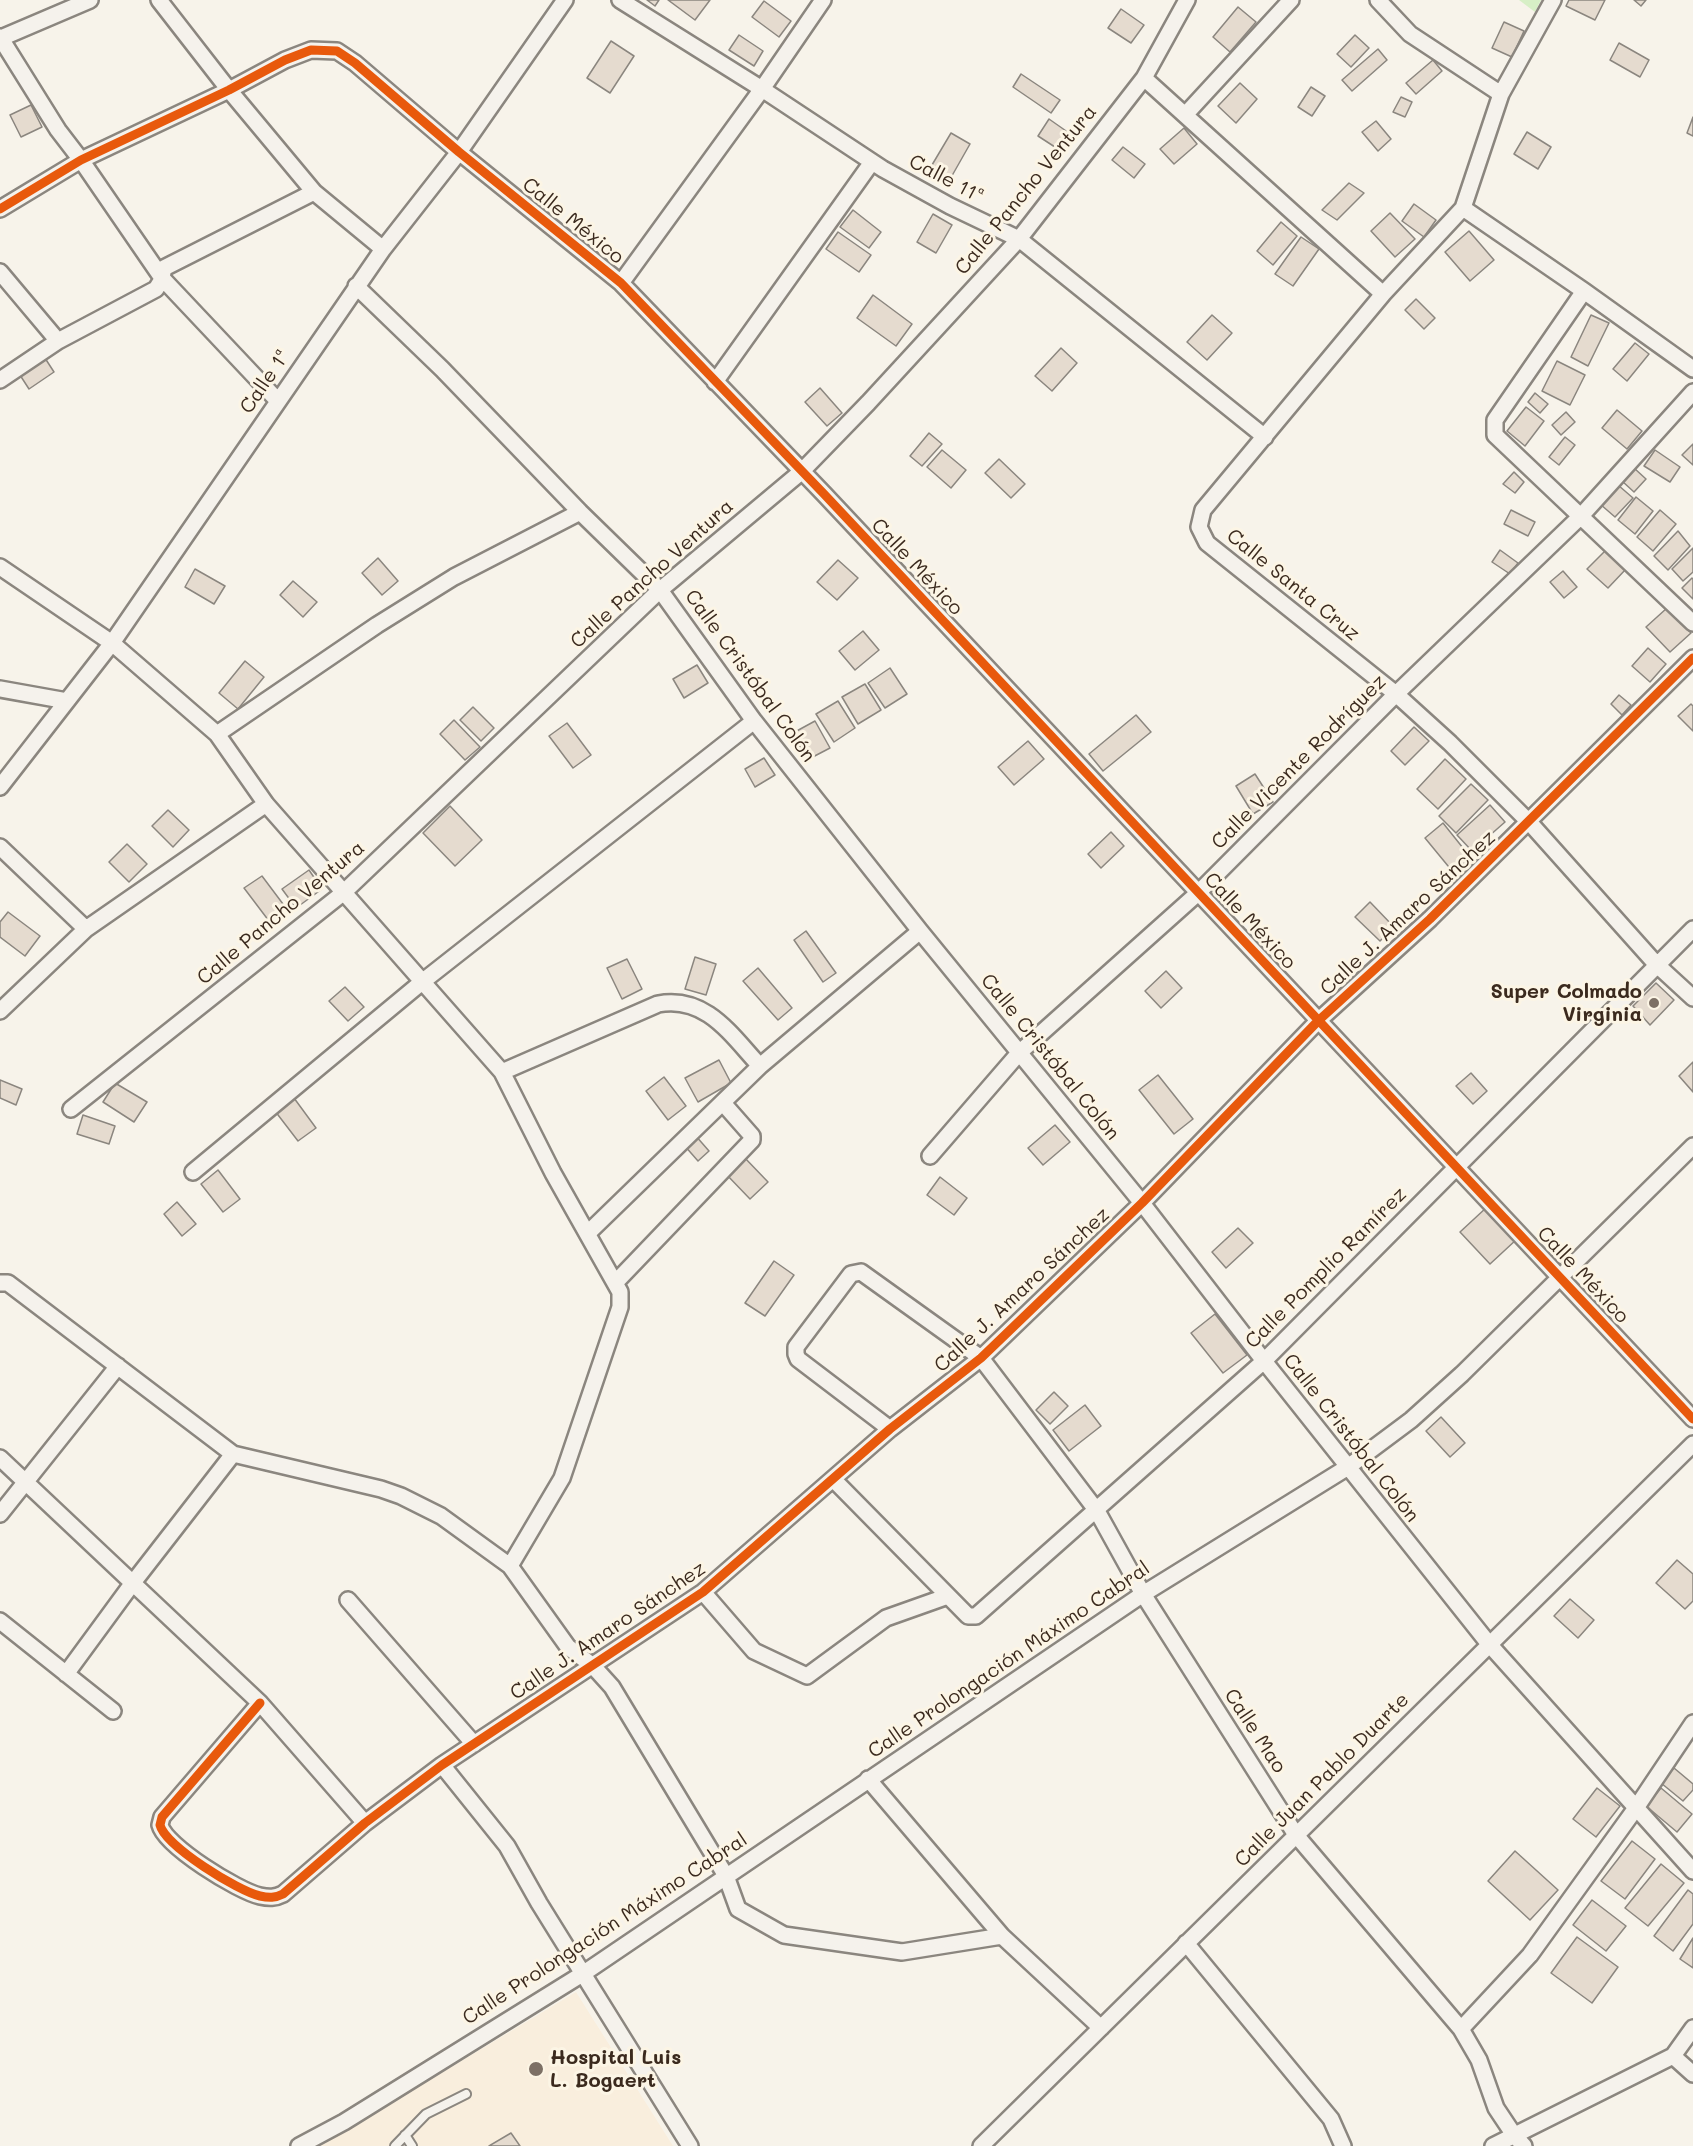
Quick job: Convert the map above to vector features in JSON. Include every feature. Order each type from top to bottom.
[{"type":"street","points":[[90,0],[0,38],[58,130],[162,278],[278,401]]},
{"type":"street","points":[[159,0],[229,90],[314,192],[382,249]]},
{"type":"street","name":"Calle 11ª","points":[[620,0],[762,89],[872,162],[950,206],[1019,239],[1265,437]]},
{"type":"street","points":[[621,283],[762,89],[823,0]]},
{"type":"street","name":"Calle Pancho Ventura","points":[[71,1109],[343,893],[660,590],[801,472],[1019,239],[1144,78],[1186,0]]},
{"type":"street","points":[[1185,115],[1291,0]]},
{"type":"street","points":[[1378,0],[1410,33],[1501,94]]},
{"type":"street","name":"Calle Santa Cruz","points":[[1553,0],[1501,94],[1463,208],[1383,294],[1203,510],[1199,527],[1207,543],[1396,694],[1450,743],[1530,823],[1656,964],[1693,998]]},
{"type":"street","name":"Calle 1ª","points":[[0,787],[112,643],[382,249],[459,152],[558,2]]},
{"type":"street","name":"Calle México","points":[[0,209],[81,160],[229,90],[285,60],[311,50],[337,51],[355,63],[459,152],[621,283],[1693,1419]]},
{"type":"street","points":[[1144,78],[1383,294]]},
{"type":"street","points":[[715,382],[872,162]]},
{"type":"street","points":[[0,380],[58,341],[156,289],[164,268],[314,192]]},
{"type":"street","points":[[1463,208],[1693,369]]},
{"type":"street","points":[[0,272],[58,341]]},
{"type":"street","name":"Calle Cristóbal Colón","points":[[356,286],[442,369],[580,512],[660,590],[754,721],[920,931],[1142,1203],[1264,1361],[1489,1644],[1693,1871]]},
{"type":"street","points":[[1584,291],[1496,420],[1495,435],[1693,624]]},
{"type":"street","name":"Calle Vicente Rodríguez","points":[[930,1156],[1019,1053],[1198,892],[1396,694],[1581,516],[1693,392]]},
{"type":"street","points":[[217,734],[377,625],[454,577],[580,512]]},
{"type":"street","points":[[0,567],[112,643],[217,734],[267,804],[502,1072],[554,1173],[620,1292],[620,1307],[562,1478],[510,1566]]},
{"type":"street","name":"Calle J. Amaro Sánchez","points":[[260,1703],[162,1817],[160,1825],[165,1836],[215,1874],[259,1896],[276,1898],[365,1823],[442,1765],[703,1592],[890,1429],[981,1358],[1142,1203],[1318,1021],[1430,919],[1530,823],[1693,658]]},
{"type":"street","points":[[0,689],[67,701]]},
{"type":"street","points":[[193,1172],[422,982],[754,721]]},
{"type":"street","points":[[0,1011],[86,929],[267,804]]},
{"type":"street","points":[[0,847],[86,929]]},
{"type":"street","name":"Calle Pomplio Ramírez","points":[[948,1596],[968,1616],[976,1616],[1097,1511],[1264,1361],[1693,929]]},
{"type":"street","points":[[588,1233],[760,1066],[920,931]]},
{"type":"street","points":[[502,1072],[658,1004],[667,1003],[692,1006],[716,1018],[760,1066]]},
{"type":"street","points":[[615,1283],[752,1140],[752,1136],[723,1103]]},
{"type":"street","name":"Calle Prolongación Máximo Cabral","points":[[299,2146],[344,2122],[584,1973],[1143,1594],[1348,1467],[1420,1412],[1462,1374],[1693,1146]]},
{"type":"street","name":"Calle Mao","points":[[890,1429],[798,1359],[796,1353],[796,1347],[851,1274],[861,1272],[981,1358],[1097,1511],[1143,1594],[1296,1835],[1461,2029],[1479,2060],[1496,2108],[1519,2140]]},
{"type":"street","points":[[0,1283],[9,1283],[233,1454],[362,1484],[401,1496],[441,1516],[510,1566],[568,1647],[593,1666],[612,1687],[726,1876],[738,1909],[784,1935],[902,1952],[1002,1936]]},
{"type":"street","points":[[0,1514],[118,1366]]},
{"type":"street","name":"Calle Juan Pablo Duarte","points":[[981,2146],[1693,1444]]},
{"type":"street","points":[[66,1674],[132,1584],[233,1454]]},
{"type":"street","points":[[0,1458],[260,1703],[365,1823]]},
{"type":"street","points":[[703,1592],[754,1651],[807,1676],[886,1618],[948,1596],[833,1479]]},
{"type":"street","points":[[348,1600],[474,1744]]},
{"type":"street","points":[[0,1621],[113,1711]]},
{"type":"street","points":[[1461,2029],[1530,1954],[1636,1808],[1693,1723]]},
{"type":"street","points":[[442,1765],[507,1846],[539,1903],[690,2146]]},
{"type":"street","points":[[868,1779],[1002,1936],[1101,2028]]},
{"type":"street","points":[[1186,1943],[1331,2119],[1343,2146]]},
{"type":"street","points":[[1493,2146],[1519,2140],[1673,2056],[1693,2028]]},
{"type":"street","points":[[1673,2056],[1693,2074]]},
{"type":"lane","points":[[395,2146],[426,2114],[466,2094]]},
{"type":"lane","points":[[405,2135],[412,2146]]},
{"type":"shaded area","name":"Hospital Luis L. Bogaert","points":[[576,1992],[673,2146],[320,2146]]},
{"type":"green space","points":[[1519,0],[1541,0],[1535,12]]},
{"type":"building","points":[[647,0],[659,0],[655,6]]},
{"type":"building","points":[[668,0],[710,0],[695,20]]},
{"type":"building","points":[[1569,0],[1605,0],[1595,20],[1566,6]]},
{"type":"building","points":[[1634,0],[1646,0],[1641,6]]},
{"type":"building","points":[[764,1],[791,21],[779,37],[752,17]]},
{"type":"building","points":[[1238,7],[1256,22],[1230,52],[1213,37]]},
{"type":"building","points":[[1121,9],[1144,25],[1131,43],[1108,28]]},
{"type":"building","points":[[1504,22],[1524,31],[1512,57],[1492,48]]},
{"type":"building","points":[[739,35],[763,51],[754,66],[729,50]]},
{"type":"building","points":[[1355,35],[1369,48],[1351,67],[1337,54]]},
{"type":"building","points":[[611,41],[634,56],[610,93],[587,78]]},
{"type":"building","points":[[1619,43],[1649,60],[1640,77],[1610,60]]},
{"type":"building","points":[[1378,49],[1387,60],[1352,91],[1342,80]]},
{"type":"building","points":[[1433,60],[1442,71],[1416,94],[1406,83]]},
{"type":"building","points":[[1021,74],[1060,100],[1051,113],[1013,87]]},
{"type":"building","points":[[1240,83],[1257,99],[1236,123],[1218,106]]},
{"type":"building","points":[[1311,87],[1325,96],[1312,116],[1298,107]]},
{"type":"building","points":[[1401,97],[1412,102],[1405,117],[1393,112]]},
{"type":"building","points":[[31,105],[42,127],[21,137],[10,115]]},
{"type":"building","points":[[1693,117],[1693,136],[1687,133]]},
{"type":"building","points":[[1049,119],[1069,133],[1058,149],[1038,136]]},
{"type":"building","points":[[1376,121],[1391,139],[1378,151],[1362,132]]},
{"type":"building","points":[[1184,128],[1197,144],[1174,164],[1160,149]]},
{"type":"building","points":[[1527,132],[1551,147],[1538,169],[1514,154]]},
{"type":"building","points":[[951,133],[970,144],[949,181],[929,170]]},
{"type":"building","points":[[1123,147],[1145,164],[1134,178],[1112,160]]},
{"type":"building","points":[[1349,183],[1364,193],[1337,220],[1322,210]]},
{"type":"building","points":[[1414,204],[1436,220],[1424,237],[1402,221]]},
{"type":"building","points":[[853,210],[881,232],[869,248],[840,227]]},
{"type":"building","points":[[1390,213],[1415,239],[1395,257],[1371,231]]},
{"type":"building","points":[[933,214],[952,225],[936,253],[917,242]]},
{"type":"building","points":[[1281,222],[1297,236],[1273,265],[1257,251]]},
{"type":"building","points":[[1469,231],[1494,260],[1470,281],[1445,252]]},
{"type":"building","points":[[838,232],[871,255],[859,272],[826,249]]},
{"type":"building","points":[[1301,237],[1319,249],[1293,286],[1275,274]]},
{"type":"building","points":[[873,295],[912,324],[896,346],[857,318]]},
{"type":"building","points":[[1416,299],[1435,318],[1424,329],[1405,310]]},
{"type":"building","points":[[1212,315],[1232,333],[1207,360],[1187,342]]},
{"type":"building","points":[[1591,315],[1609,323],[1588,366],[1571,357]]},
{"type":"building","points":[[1635,343],[1649,354],[1627,381],[1613,369]]},
{"type":"building","points":[[1061,348],[1077,363],[1052,391],[1035,376]]},
{"type":"building","points":[[43,355],[54,372],[29,389],[18,372]]},
{"type":"building","points":[[1557,361],[1585,375],[1570,405],[1542,391]]},
{"type":"building","points":[[820,388],[842,413],[827,426],[805,402]]},
{"type":"building","points":[[1535,393],[1548,404],[1540,413],[1528,402]]},
{"type":"building","points":[[1526,407],[1544,421],[1525,446],[1507,431]]},
{"type":"building","points":[[1617,410],[1642,431],[1627,449],[1602,428]]},
{"type":"building","points":[[1566,412],[1575,422],[1561,435],[1552,425]]},
{"type":"building","points":[[929,433],[942,444],[922,466],[910,456]]},
{"type":"building","points":[[1565,437],[1575,445],[1559,465],[1549,457]]},
{"type":"building","points":[[1693,444],[1693,465],[1682,455]]},
{"type":"building","points":[[942,450],[966,470],[951,488],[927,467]]},
{"type":"building","points":[[1655,450],[1680,467],[1670,482],[1644,466]]},
{"type":"building","points":[[999,459],[1025,484],[1011,498],[985,473]]},
{"type":"building","points":[[1634,468],[1646,479],[1634,492],[1622,481]]},
{"type":"building","points":[[1514,472],[1524,482],[1515,493],[1503,484]]},
{"type":"building","points":[[1618,485],[1633,498],[1615,517],[1600,504]]},
{"type":"building","points":[[1636,497],[1653,511],[1635,534],[1618,520]]},
{"type":"building","points":[[1511,510],[1535,522],[1528,536],[1504,524]]},
{"type":"building","points":[[1660,510],[1676,524],[1653,551],[1637,537]]},
{"type":"building","points":[[1678,531],[1690,546],[1668,570],[1654,556]]},
{"type":"building","points":[[1693,548],[1693,572],[1683,581],[1672,569]]},
{"type":"building","points":[[1607,549],[1626,569],[1608,588],[1587,569]]},
{"type":"building","points":[[1500,550],[1518,563],[1510,574],[1492,562]]},
{"type":"building","points":[[378,558],[398,581],[382,595],[362,573]]},
{"type":"building","points":[[838,560],[858,578],[837,600],[817,582]]},
{"type":"building","points":[[195,569],[225,586],[214,604],[185,587]]},
{"type":"building","points":[[1563,571],[1577,587],[1564,598],[1550,582]]},
{"type":"building","points":[[1693,579],[1693,599],[1682,588]]},
{"type":"building","points":[[293,581],[317,602],[303,617],[280,595]]},
{"type":"building","points":[[1667,608],[1691,633],[1670,652],[1646,627]]},
{"type":"building","points":[[863,631],[879,650],[855,670],[839,651]]},
{"type":"building","points":[[1648,648],[1666,664],[1650,682],[1632,666]]},
{"type":"building","points":[[245,661],[264,677],[238,709],[219,693]]},
{"type":"building","points":[[697,665],[708,683],[684,698],[673,679]]},
{"type":"building","points":[[890,668],[907,694],[885,708],[868,683]]},
{"type":"building","points":[[865,684],[881,710],[858,724],[842,697]]},
{"type":"building","points":[[1619,695],[1631,705],[1622,715],[1611,704]]},
{"type":"building","points":[[838,701],[855,728],[834,742],[816,714]]},
{"type":"building","points":[[1691,704],[1693,706],[1693,731],[1678,716]]},
{"type":"building","points":[[473,707],[494,728],[481,741],[460,720]]},
{"type":"building","points":[[1136,715],[1151,732],[1103,771],[1089,754]]},
{"type":"building","points":[[454,720],[480,747],[465,760],[440,734]]},
{"type":"building","points":[[815,721],[830,748],[807,760],[793,733]]},
{"type":"building","points":[[567,723],[591,755],[573,768],[549,736]]},
{"type":"building","points":[[1414,727],[1429,741],[1405,765],[1391,751]]},
{"type":"building","points":[[1028,741],[1044,759],[1014,785],[998,767]]},
{"type":"building","points":[[764,758],[775,775],[755,787],[745,769]]},
{"type":"building","points":[[1445,759],[1466,779],[1438,809],[1417,789]]},
{"type":"building","points":[[1255,774],[1273,802],[1253,814],[1236,786]]},
{"type":"building","points":[[1471,784],[1488,800],[1456,833],[1439,816]]},
{"type":"building","points":[[1490,805],[1505,822],[1472,851],[1457,835]]},
{"type":"building","points":[[450,806],[482,840],[455,866],[423,833]]},
{"type":"building","points":[[168,810],[189,830],[173,847],[152,826]]},
{"type":"building","points":[[1443,823],[1471,858],[1453,872],[1425,838]]},
{"type":"building","points":[[1111,832],[1124,846],[1101,868],[1088,854]]},
{"type":"building","points":[[127,844],[147,864],[129,882],[109,862]]},
{"type":"building","points":[[309,870],[322,889],[296,908],[282,889]]},
{"type":"building","points":[[262,876],[286,908],[269,921],[244,888]]},
{"type":"building","points":[[1370,902],[1394,927],[1380,941],[1355,917]]},
{"type":"building","points":[[8,912],[40,936],[25,956],[0,937],[0,922]]},
{"type":"building","points":[[806,931],[836,973],[823,982],[794,940]]},
{"type":"building","points":[[695,957],[716,964],[706,995],[685,989]]},
{"type":"building","points":[[627,959],[642,989],[622,999],[607,968]]},
{"type":"building","points":[[758,968],[792,1008],[778,1020],[743,981]]},
{"type":"building","points":[[1166,971],[1182,988],[1161,1008],[1145,991]]},
{"type":"building","name":"Super Colmado Virginia","points":[[1656,983],[1674,1000],[1650,1025],[1633,1006]]},
{"type":"building","points":[[345,987],[364,1007],[348,1021],[329,1001]]},
{"type":"building","points":[[719,1060],[731,1083],[698,1102],[685,1078]]},
{"type":"building","points":[[1693,1062],[1693,1092],[1679,1076]]},
{"type":"building","points":[[1471,1073],[1487,1091],[1473,1104],[1456,1086]]},
{"type":"building","points":[[1158,1075],[1193,1119],[1174,1134],[1139,1090]]},
{"type":"building","points":[[664,1077],[686,1106],[668,1120],[646,1091]]},
{"type":"building","points":[[0,1080],[22,1089],[16,1105],[0,1098]]},
{"type":"building","points":[[115,1083],[147,1102],[134,1122],[103,1102]]},
{"type":"building","points":[[294,1098],[316,1128],[298,1141],[275,1111]]},
{"type":"building","points":[[83,1115],[115,1126],[109,1144],[77,1134]]},
{"type":"building","points":[[1055,1125],[1070,1142],[1043,1165],[1028,1148]]},
{"type":"building","points":[[695,1135],[709,1151],[698,1161],[684,1145]]},
{"type":"building","points":[[743,1156],[768,1182],[750,1199],[725,1173]]},
{"type":"building","points":[[218,1170],[240,1199],[223,1212],[201,1184]]},
{"type":"building","points":[[940,1177],[967,1198],[954,1215],[927,1195]]},
{"type":"building","points":[[177,1202],[196,1224],[182,1236],[164,1214]]},
{"type":"building","points":[[1487,1207],[1517,1239],[1490,1264],[1460,1232]]},
{"type":"building","points":[[1238,1228],[1253,1243],[1226,1268],[1212,1252]]},
{"type":"building","points":[[774,1261],[794,1275],[765,1316],[745,1303]]},
{"type":"building","points":[[1215,1314],[1247,1355],[1223,1373],[1191,1333]]},
{"type":"building","points":[[1054,1392],[1068,1406],[1050,1424],[1036,1410]]},
{"type":"building","points":[[1085,1405],[1101,1426],[1069,1451],[1053,1430]]},
{"type":"building","points":[[1441,1417],[1465,1443],[1450,1457],[1426,1431]]},
{"type":"building","points":[[1677,1560],[1693,1574],[1693,1601],[1685,1609],[1656,1583]]},
{"type":"building","points":[[1570,1599],[1594,1620],[1578,1638],[1554,1616]]},
{"type":"building","points":[[1674,1768],[1693,1784],[1693,1790],[1683,1801],[1661,1783]]},
{"type":"building","points":[[1597,1788],[1620,1806],[1596,1837],[1573,1819]]},
{"type":"building","points":[[1661,1788],[1692,1814],[1677,1832],[1646,1806]]},
{"type":"building","points":[[1632,1841],[1655,1859],[1625,1899],[1601,1881]]},
{"type":"building","points":[[1515,1851],[1558,1890],[1530,1920],[1488,1881]]},
{"type":"building","points":[[1661,1864],[1684,1883],[1648,1926],[1625,1908]]},
{"type":"building","points":[[1688,1890],[1693,1894],[1693,1924],[1673,1951],[1654,1936]]},
{"type":"building","points":[[1592,1900],[1626,1926],[1606,1951],[1573,1925]]},
{"type":"building","points":[[1577,1937],[1618,1967],[1592,2003],[1551,1973]]},
{"type":"building","points":[[1693,1938],[1693,1968],[1680,1959]]},
{"type":"building","points":[[511,2133],[520,2146],[489,2146]]},
{"type":"cycle path","points":[[0,209],[81,160],[229,90],[285,60],[311,50],[337,51],[355,63],[459,152],[621,283],[824,494],[1693,1419]]},
{"type":"cycle path","points":[[260,1703],[162,1817],[160,1825],[175,1844],[204,1867],[236,1886],[260,1896],[272,1897],[283,1894],[365,1823],[442,1765],[703,1592],[890,1429],[981,1358],[1142,1203],[1318,1021],[1430,919],[1693,658]]},
{"type":"place","name":"Super Colmado Virginia","points":[[1654,1003]]},
{"type":"place","name":"Hospital Luis L. Bogaert","points":[[536,2069]]}]
